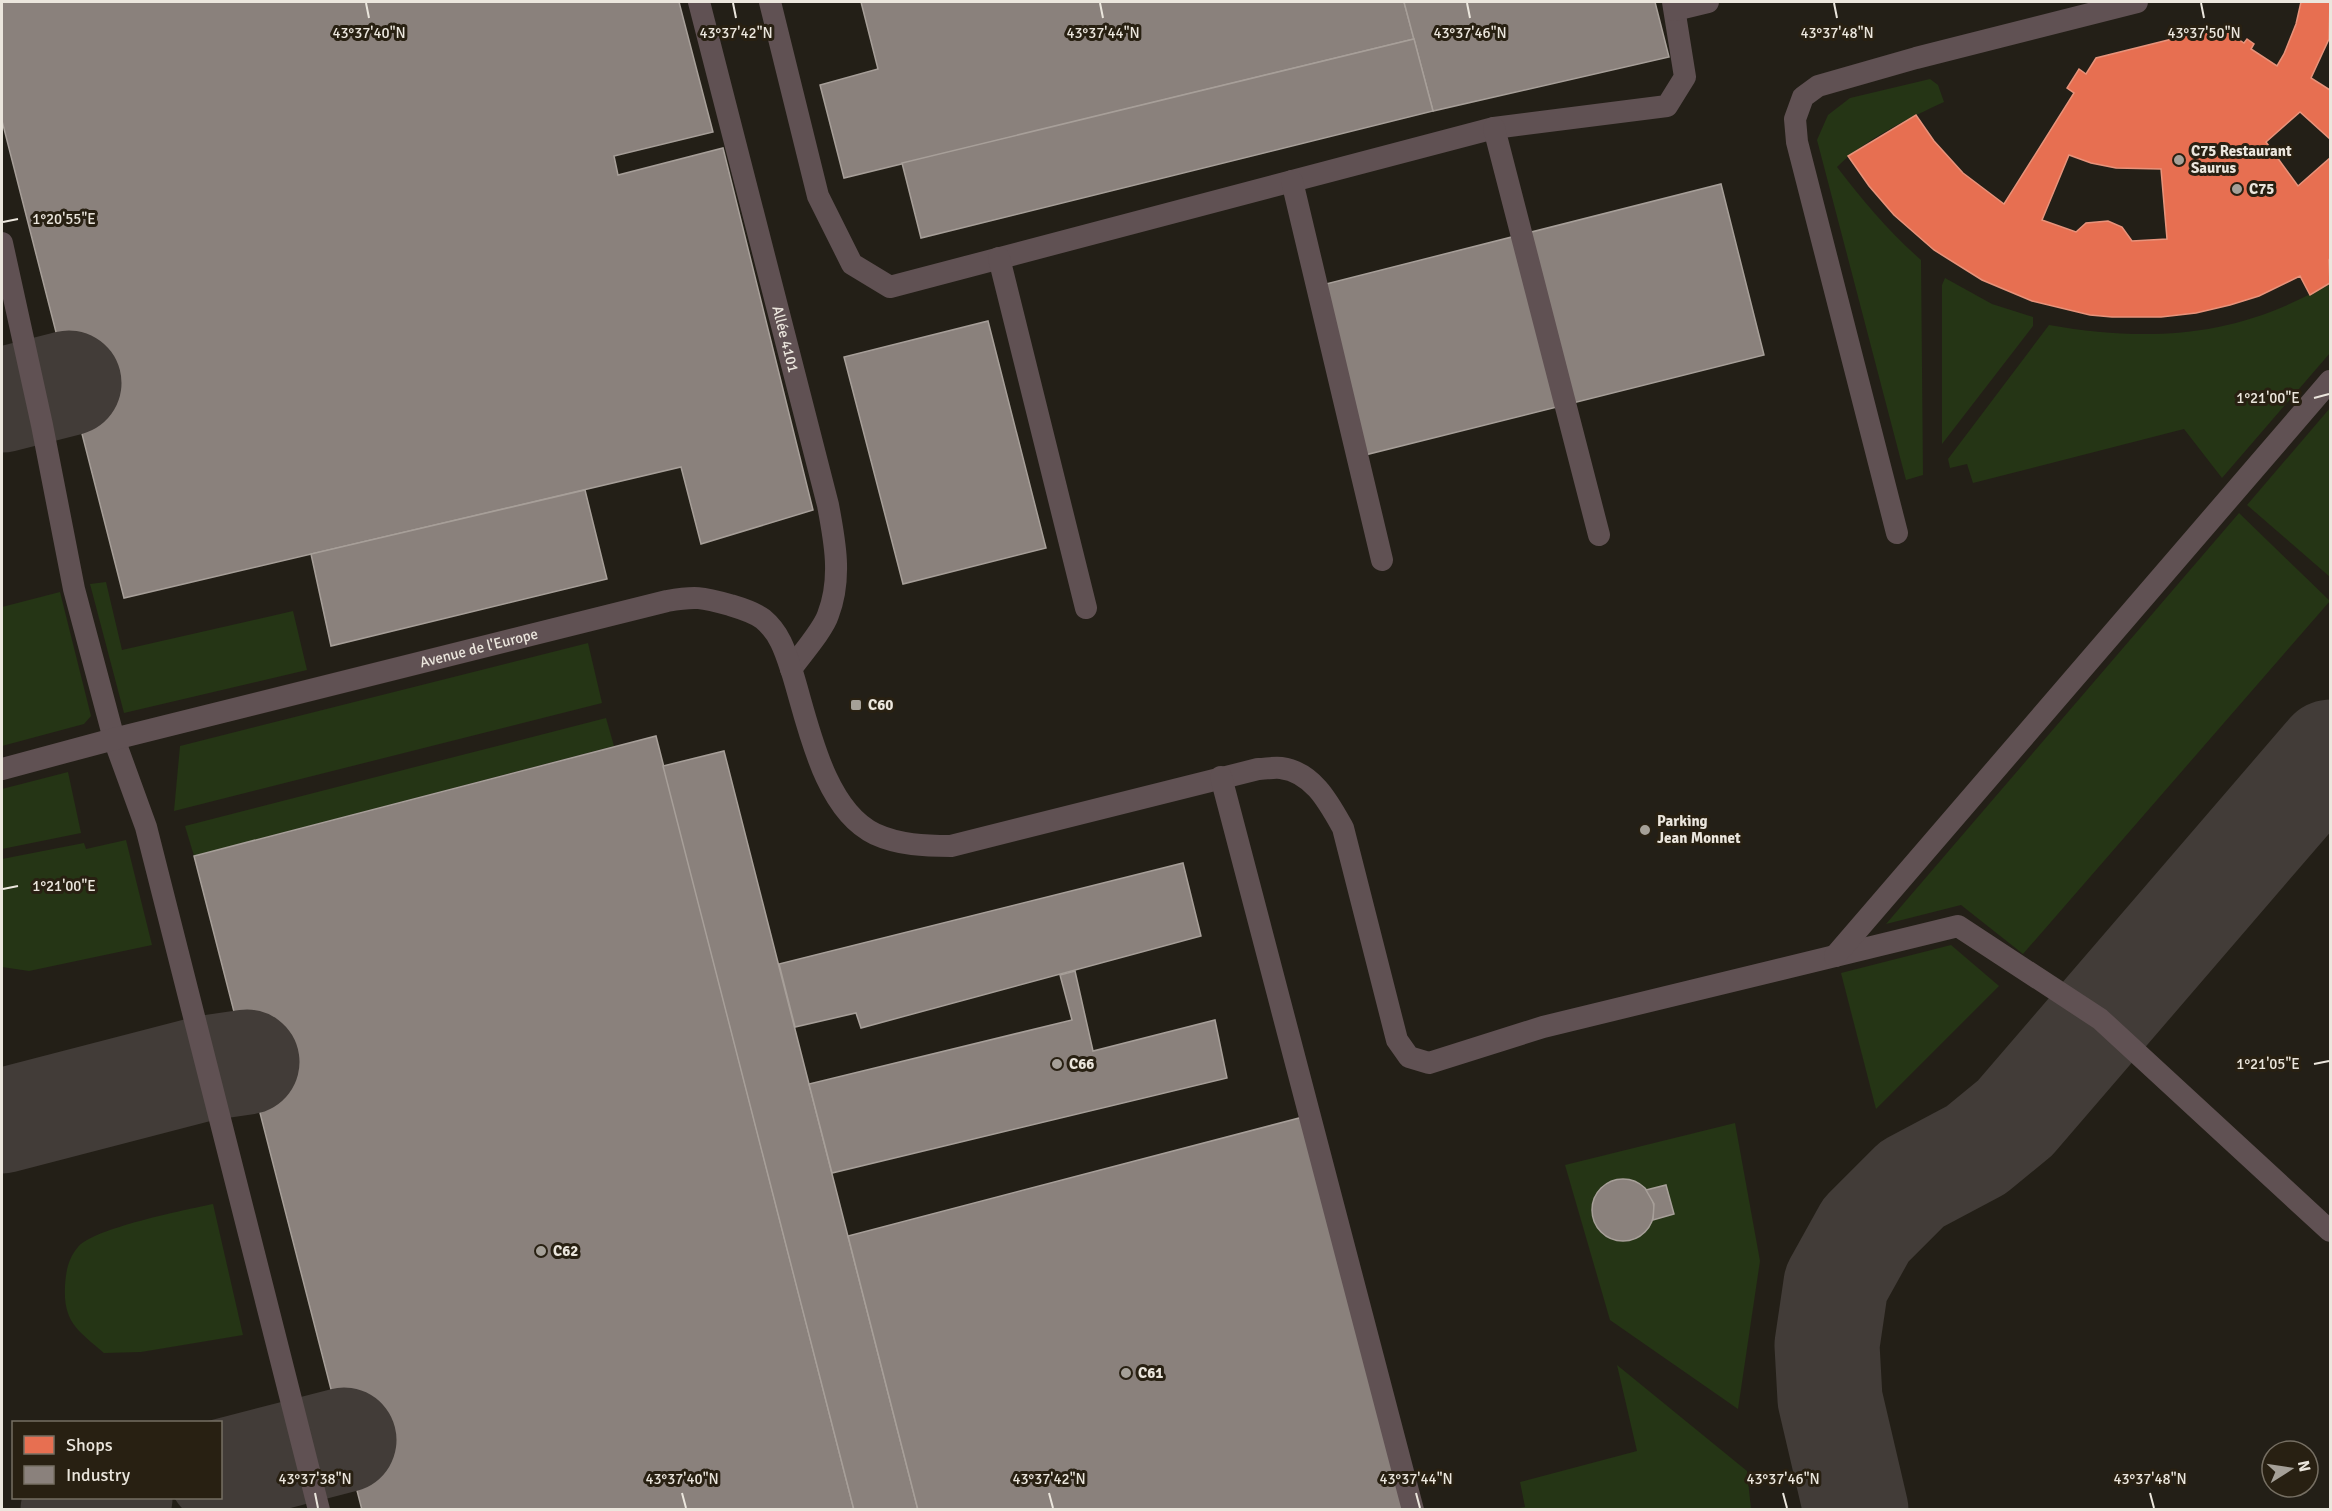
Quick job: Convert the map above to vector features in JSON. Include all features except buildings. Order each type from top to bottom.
[{"type":"lane","name":"Allée 4101","points":[[699,2],[828,505],[836,544],[836,579],[828,617],[791,669]]},
{"type":"lane","points":[[770,2],[818,196],[852,264],[890,287],[1494,128],[1666,106],[1685,77],[1674,6],[1708,2]]},
{"type":"lane","points":[[1898,533],[1797,142],[1795,119],[1803,98],[1818,86],[1916,58],[2137,2]]},
{"type":"lane","points":[[1494,128],[1599,535]]},
{"type":"lane","points":[[1292,181],[1382,560]]},
{"type":"lane","points":[[2,243],[42,425],[74,589],[114,739],[146,827],[319,1509]]},
{"type":"lane","points":[[999,258],[1086,608]]},
{"type":"lane","points":[[1835,956],[2331,381]]},
{"type":"lane","name":"Avenue de l'Europe","points":[[2,769],[114,739],[667,601],[695,596],[741,608],[762,618],[777,634],[788,658],[823,766],[838,801],[854,819],[873,833],[900,842],[951,846],[1221,777]]},
{"type":"lane","points":[[1413,1509],[1221,777],[1258,769],[1281,768],[1307,778],[1327,800],[1343,828],[1397,1040],[1409,1057],[1429,1063],[1543,1027],[1958,926],[2100,1019],[2331,1231]]},
{"type":"green space","points":[[1930,79],[1938,85],[1944,102],[1873,139],[1837,167],[1877,216],[1921,260],[1923,475],[1906,480],[1817,140],[1828,115],[1850,98]]},
{"type":"green space","points":[[1945,278],[1992,304],[2033,317],[2033,326],[1942,444],[1942,285]]},
{"type":"green space","points":[[2330,283],[2330,353],[2222,478],[2184,429],[1973,483],[1967,464],[1950,468],[1948,459],[2049,325],[2124,334],[2194,331],[2228,325],[2262,315],[2296,301]]},
{"type":"green space","points":[[2330,408],[2330,577],[2247,505]]},
{"type":"green space","points":[[2239,513],[2330,601],[2023,954],[1961,905],[1886,924]]},
{"type":"green space","points":[[106,582],[122,650],[293,611],[307,670],[124,713],[90,584]]},
{"type":"green space","points":[[60,592],[91,716],[84,724],[2,746],[2,607]]},
{"type":"green space","points":[[588,643],[602,703],[174,811],[180,746]]},
{"type":"green space","points":[[606,718],[614,746],[194,856],[185,826]]},
{"type":"green space","points":[[68,772],[81,833],[2,849],[2,789]]},
{"type":"green space","points":[[126,840],[152,945],[29,971],[2,967],[2,859],[84,843],[86,849]]},
{"type":"green space","points":[[1951,945],[1999,986],[1876,1109],[1841,973]]},
{"type":"green space","points":[[1735,1123],[1760,1261],[1738,1409],[1610,1320],[1565,1165]]},
{"type":"green space","points":[[213,1204],[243,1335],[141,1352],[104,1353],[74,1325],[67,1309],[66,1275],[70,1261],[78,1247],[87,1240],[120,1227]]},
{"type":"green space","points":[[1617,1365],[1747,1471],[1751,1509],[1513,1509],[1525,1507],[1520,1482],[1637,1451]]},
{"type":"taxiway","points":[[2,400],[69,383]]},
{"type":"taxiway","points":[[1856,1510],[1830,1399],[1827,1345],[1836,1284],[1866,1230],[1912,1184],[1976,1150],[2015,1118],[2330,752]]},
{"type":"taxiway","points":[[2,1121],[206,1068],[247,1062]]},
{"type":"taxiway","points":[[222,1471],[344,1440]]},
{"type":"taxiway","points":[[73,1510],[116,1499]]},
{"type":"place","name":"C75 Restaurant Saurus","points":[[2179,160]]},
{"type":"place","name":"C75","points":[[2237,189]]},
{"type":"place","name":"C60","points":[[856,705]]},
{"type":"place","name":"Parking Jean Monnet","points":[[1645,830]]},
{"type":"place","name":"C66","points":[[1057,1064]]},
{"type":"place","name":"C62","points":[[541,1251]]},
{"type":"place","name":"C61","points":[[1126,1373]]}]
